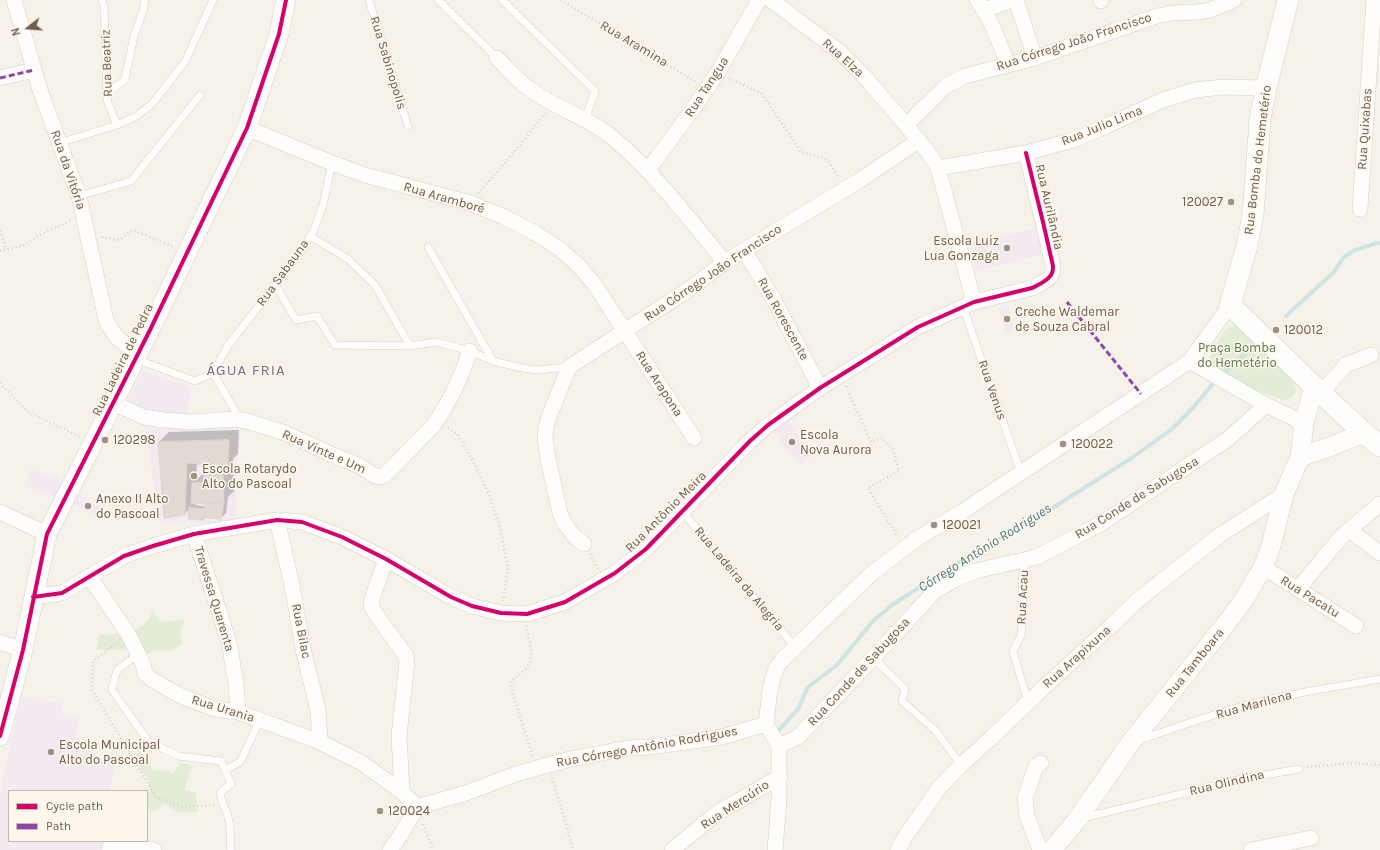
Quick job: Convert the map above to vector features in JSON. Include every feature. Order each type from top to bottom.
[{"type":"main road","name":"Rua Bomba do Hemetério","points":[[1230,306],[1247,246],[1253,215],[1260,120],[1266,88],[1288,0]]},
{"type":"main road","points":[[1230,306],[1317,390],[1380,446]]},
{"type":"street","name":"Rua da Vitória","points":[[14,0],[40,90],[79,196],[106,320],[118,340],[137,356]]},
{"type":"street","name":"Rua Ladeira de Pedra","points":[[0,734],[23,650],[47,534],[137,356],[247,128],[279,34],[286,0]]},
{"type":"street","name":"Rua Tangua","points":[[648,170],[707,89],[759,0]]},
{"type":"street","name":"Rua Elza","points":[[771,0],[840,52],[864,76],[928,152],[938,168],[969,305]]},
{"type":"street","points":[[1008,65],[994,27],[981,5],[1012,0]]},
{"type":"street","points":[[1016,0],[1035,58]]},
{"type":"street","name":"Rua Córrego João Francisco","points":[[906,125],[946,86],[965,76],[1035,58],[1157,16],[1210,10],[1234,0]]},
{"type":"street","name":"Rua Quixabas","points":[[1360,209],[1374,0]]},
{"type":"street","points":[[496,58],[527,87],[612,137],[648,170],[725,262]]},
{"type":"street","points":[[0,78],[34,70]]},
{"type":"street","name":"Rua Julio Lima","points":[[938,168],[1026,153],[1073,140],[1163,100],[1195,90],[1223,87],[1266,88]]},
{"type":"street","name":"Rua Aramboré","points":[[247,128],[365,175],[470,203],[502,216],[535,233],[560,249],[579,266],[595,285],[625,331]]},
{"type":"street","name":"Rua Córrego João Francisco","points":[[568,367],[685,292],[725,262],[845,189],[918,140]]},
{"type":"street","name":"Rua Aurilândia","points":[[1026,153],[1053,266]]},
{"type":"street","name":"Rua Rorescente","points":[[744,250],[775,302],[820,388]]},
{"type":"street","name":"Rua Antônio Meira","points":[[33,597],[62,593],[124,556],[153,546],[194,534],[278,520],[302,522],[342,537],[386,559],[452,597],[472,606],[501,613],[527,614],[565,602],[605,580],[646,549],[750,441],[768,425],[820,388],[918,327],[969,305],[1039,285],[1052,274],[1053,266]]},
{"type":"street","points":[[775,850],[780,776],[778,746],[766,724],[770,690],[777,667],[795,647],[871,574],[918,538],[963,511],[1190,361],[1230,306]]},
{"type":"street","name":"Rua Arapona","points":[[625,331],[694,438]]},
{"type":"street","name":"Rua Vinte e Um","points":[[113,403],[144,417],[164,420],[191,422],[235,419],[241,420],[285,433],[360,466],[372,474],[380,477],[385,475],[438,420],[460,380],[470,351]]},
{"type":"street","points":[[1317,390],[1346,364],[1371,355]]},
{"type":"street","points":[[1190,361],[1266,405],[1304,423]]},
{"type":"street","points":[[568,367],[547,423],[545,437],[560,514],[565,524],[575,537],[584,544]]},
{"type":"street","name":"Rua Tamboara","points":[[1052,850],[1077,820],[1131,742],[1226,624],[1245,598],[1263,567],[1271,546],[1284,494],[1300,457],[1304,423],[1317,390]]},
{"type":"street","name":"Rua Conde de Sabugosa","points":[[778,746],[798,737],[935,591],[956,579],[975,571],[1037,557],[1102,523],[1228,439],[1266,405]]},
{"type":"street","points":[[1300,457],[1364,433]]},
{"type":"street","name":"Rua Arapixuna","points":[[898,850],[905,837],[939,788],[961,765],[1139,599],[1220,535],[1284,494]]},
{"type":"street","points":[[1298,590],[1341,537],[1380,504]]},
{"type":"street","points":[[0,512],[47,534]]},
{"type":"street","name":"Rua Bilac","points":[[278,520],[318,710],[320,742]]},
{"type":"street","points":[[1349,530],[1380,553]]},
{"type":"street","name":"Travessa Quarenta","points":[[194,534],[229,642],[236,684],[238,712]]},
{"type":"street","points":[[386,559],[371,605],[375,613],[406,656],[407,661],[399,736],[402,792]]},
{"type":"street","name":"Rua Pacatu","points":[[1263,567],[1356,626]]},
{"type":"street","name":"Rua Urania","points":[[89,576],[128,634],[145,672],[151,679],[179,695],[204,705],[215,709],[238,712],[320,742],[362,763],[402,792],[417,807]]},
{"type":"street","points":[[0,642],[23,650]]},
{"type":"street","name":"Rua Córrego Antônio Rodrigues","points":[[417,807],[466,793],[516,774],[570,759],[628,748],[650,747],[722,737],[766,724]]},
{"type":"street","points":[[1040,850],[1027,816],[1025,798],[1036,766],[1041,763]]},
{"type":"street","name":"Rua Mercúrio","points":[[672,850],[717,814],[780,776]]},
{"type":"street","points":[[390,850],[417,807]]},
{"type":"street","points":[[1252,850],[1311,838]]},
{"type":"street","points":[[109,850],[111,844],[116,842],[154,850]]},
{"type":"lane","name":"Rua Beatriz","points":[[102,0],[104,6],[108,103],[117,125]]},
{"type":"lane","points":[[108,92],[125,79],[134,36],[143,11],[145,0]]},
{"type":"lane","points":[[59,144],[117,125],[135,117],[152,104],[186,60],[213,0]]},
{"type":"lane","name":"Rua Sabinopolis","points":[[369,0],[408,126]]},
{"type":"lane","points":[[438,0],[496,58]]},
{"type":"lane","points":[[502,0],[596,91],[585,120]]},
{"type":"lane","points":[[79,196],[131,181],[200,95]]},
{"type":"lane","name":"Rua Sabauna","points":[[213,373],[227,347],[302,250],[314,230],[323,205],[332,163]]},
{"type":"lane","points":[[310,236],[348,259],[375,285],[410,346]]},
{"type":"lane","points":[[428,247],[493,361]]},
{"type":"lane","name":"Rua Córrego João Francisco","points":[[275,284],[296,320],[317,316],[335,345],[410,346],[436,342],[470,351],[493,361],[538,370],[568,367]]},
{"type":"lane","name":"Rua Venus","points":[[969,305],[1021,472]]},
{"type":"lane","points":[[137,356],[195,381],[213,373],[241,420]]},
{"type":"lane","name":"Rua Ladeira da Alegria","points":[[682,510],[795,647]]},
{"type":"lane","name":"Rua Acau","points":[[1025,559],[1022,582],[1023,612],[1020,636],[1013,652],[1028,702]]},
{"type":"lane","points":[[138,654],[117,670],[112,690],[148,741],[178,756],[221,761],[231,784],[220,793],[222,805],[230,822],[229,843],[231,850]]},
{"type":"lane","points":[[873,658],[905,689],[902,701],[936,731],[961,765]]},
{"type":"lane","name":"Rua Marilena","points":[[1131,742],[1206,717],[1265,700],[1295,693],[1333,688],[1380,679]]},
{"type":"lane","points":[[225,770],[240,762],[260,720]]},
{"type":"lane","name":"Rua Olindina","points":[[1077,820],[1242,779],[1299,769]]},
{"type":"path","points":[[718,72],[762,94],[801,152],[824,158],[829,162],[845,189]]},
{"type":"path","points":[[470,203],[554,103]]},
{"type":"path","points":[[0,251],[25,245],[38,236],[83,215]]},
{"type":"path","points":[[87,234],[119,240],[133,230],[187,252]]},
{"type":"path","points":[[0,231],[7,250]]},
{"type":"path","points":[[841,375],[872,442],[882,438],[893,449],[899,471],[868,488],[905,549]]},
{"type":"path","points":[[0,383],[27,411],[93,444]]},
{"type":"path","points":[[438,420],[458,435],[476,467],[489,495],[500,527],[508,568],[501,613]]},
{"type":"path","points":[[584,544],[605,580]]},
{"type":"path","points":[[523,614],[532,656],[530,663],[526,668],[511,682],[512,691],[542,767],[564,817],[573,850]]},
{"type":"path","points":[[1299,769],[1352,763],[1380,765]]},
{"type":"path","points":[[417,807],[433,850]]},
{"type":"shaded area","name":"Escola Luiz Lua Gonzaga","points":[[1038,228],[1043,254],[976,271],[970,242]]},
{"type":"shaded area","name":"Creche Waldemar de Souza Cabral","points":[[1008,305],[1015,330],[1006,333],[998,308]]},
{"type":"shaded area","name":"Escola Rotarydo Alto do Pascoal","points":[[143,371],[192,388],[184,424],[237,423],[236,523],[159,523],[146,429],[122,411]]},
{"type":"shaded area","name":"Escola Nova Aurora","points":[[786,418],[812,455],[801,466],[771,430]]},
{"type":"shaded area","points":[[31,468],[65,482],[58,499],[25,485]]},
{"type":"shaded area","name":"Anexo II Alto do Pascoal","points":[[77,494],[105,509],[100,519],[72,504]]},
{"type":"shaded area","name":"Escola Municipal Alto do Pascoal","points":[[21,697],[63,703],[62,715],[79,719],[75,741],[93,745],[93,758],[116,762],[110,790],[8,790],[8,842],[108,842],[107,850],[0,850],[0,793]]},
{"type":"green space","name":"Praça Bomba do Hemetério","points":[[1235,326],[1248,336],[1286,373],[1292,381],[1296,391],[1292,397],[1283,400],[1247,387],[1213,367],[1210,363],[1210,357],[1224,331],[1229,327]]},
{"type":"green space","points":[[152,611],[161,621],[185,620],[180,632],[182,644],[170,651],[156,650],[145,655],[141,649],[96,650],[100,634],[123,633],[138,628],[149,618]]},
{"type":"green space","points":[[137,748],[153,770],[173,773],[181,763],[193,765],[185,790],[196,793],[197,812],[176,812],[166,804],[152,812],[148,809],[148,794],[150,792],[148,778],[135,763]]},
{"type":"building","points":[[229,440],[228,465],[223,467],[224,503],[191,504],[192,483],[204,482],[203,464],[187,463],[185,515],[164,518],[158,442]]},
{"type":"building","points":[[204,503],[224,503],[221,519],[206,518]]},
{"type":"building","points":[[189,507],[205,509],[204,520],[189,519]]},
{"type":"waterway","name":"Córrego Antônio Rodrigues","points":[[1286,316],[1333,273],[1344,257],[1355,250],[1380,243]]},
{"type":"waterway","name":"Córrego Antônio Rodrigues","points":[[1226,371],[1253,347]]},
{"type":"waterway","name":"Córrego Antônio Rodrigues","points":[[778,731],[798,709],[808,687],[837,665],[873,621],[892,605],[951,567],[1051,509],[1133,457],[1172,429],[1192,409],[1212,385]]},
{"type":"marked path","points":[[0,78],[34,70]]},
{"type":"marked path","points":[[1067,302],[1141,394]]},
{"type":"cycle path","points":[[0,736],[23,650],[47,534],[149,332],[247,128],[279,34],[286,0]]},
{"type":"cycle path","points":[[33,597],[62,593],[124,556],[153,546],[194,534],[277,520],[302,522],[342,537],[386,559],[451,597],[472,606],[501,613],[527,614],[565,602],[615,573],[646,549],[750,441],[768,425],[820,388],[918,327],[974,302],[1032,288],[1049,278],[1051,276],[1053,266],[1026,153]]},
{"type":"place","name":"120027","points":[[1231,202]]},
{"type":"place","name":"Escola Luiz Lua Gonzaga","points":[[1007,248]]},
{"type":"place","name":"Creche Waldemar de Souza Cabral","points":[[1007,319]]},
{"type":"place","name":"120012","points":[[1276,330]]},
{"type":"place","name":"120298","points":[[105,440]]},
{"type":"place","name":"Escola Nova Aurora","points":[[792,442]]},
{"type":"place","name":"120022","points":[[1063,444]]},
{"type":"place","name":"Escola Rotarydo Alto do Pascoal","points":[[194,476]]},
{"type":"place","name":"Anexo II Alto do Pascoal","points":[[88,506]]},
{"type":"place","name":"120021","points":[[934,525]]},
{"type":"place","name":"Escola Municipal Alto do Pascoal","points":[[51,752]]},
{"type":"place","name":"120024","points":[[380,811]]},
{"type":"district","name":"ÁGUA FRIA","points":[[246,371]]}]
